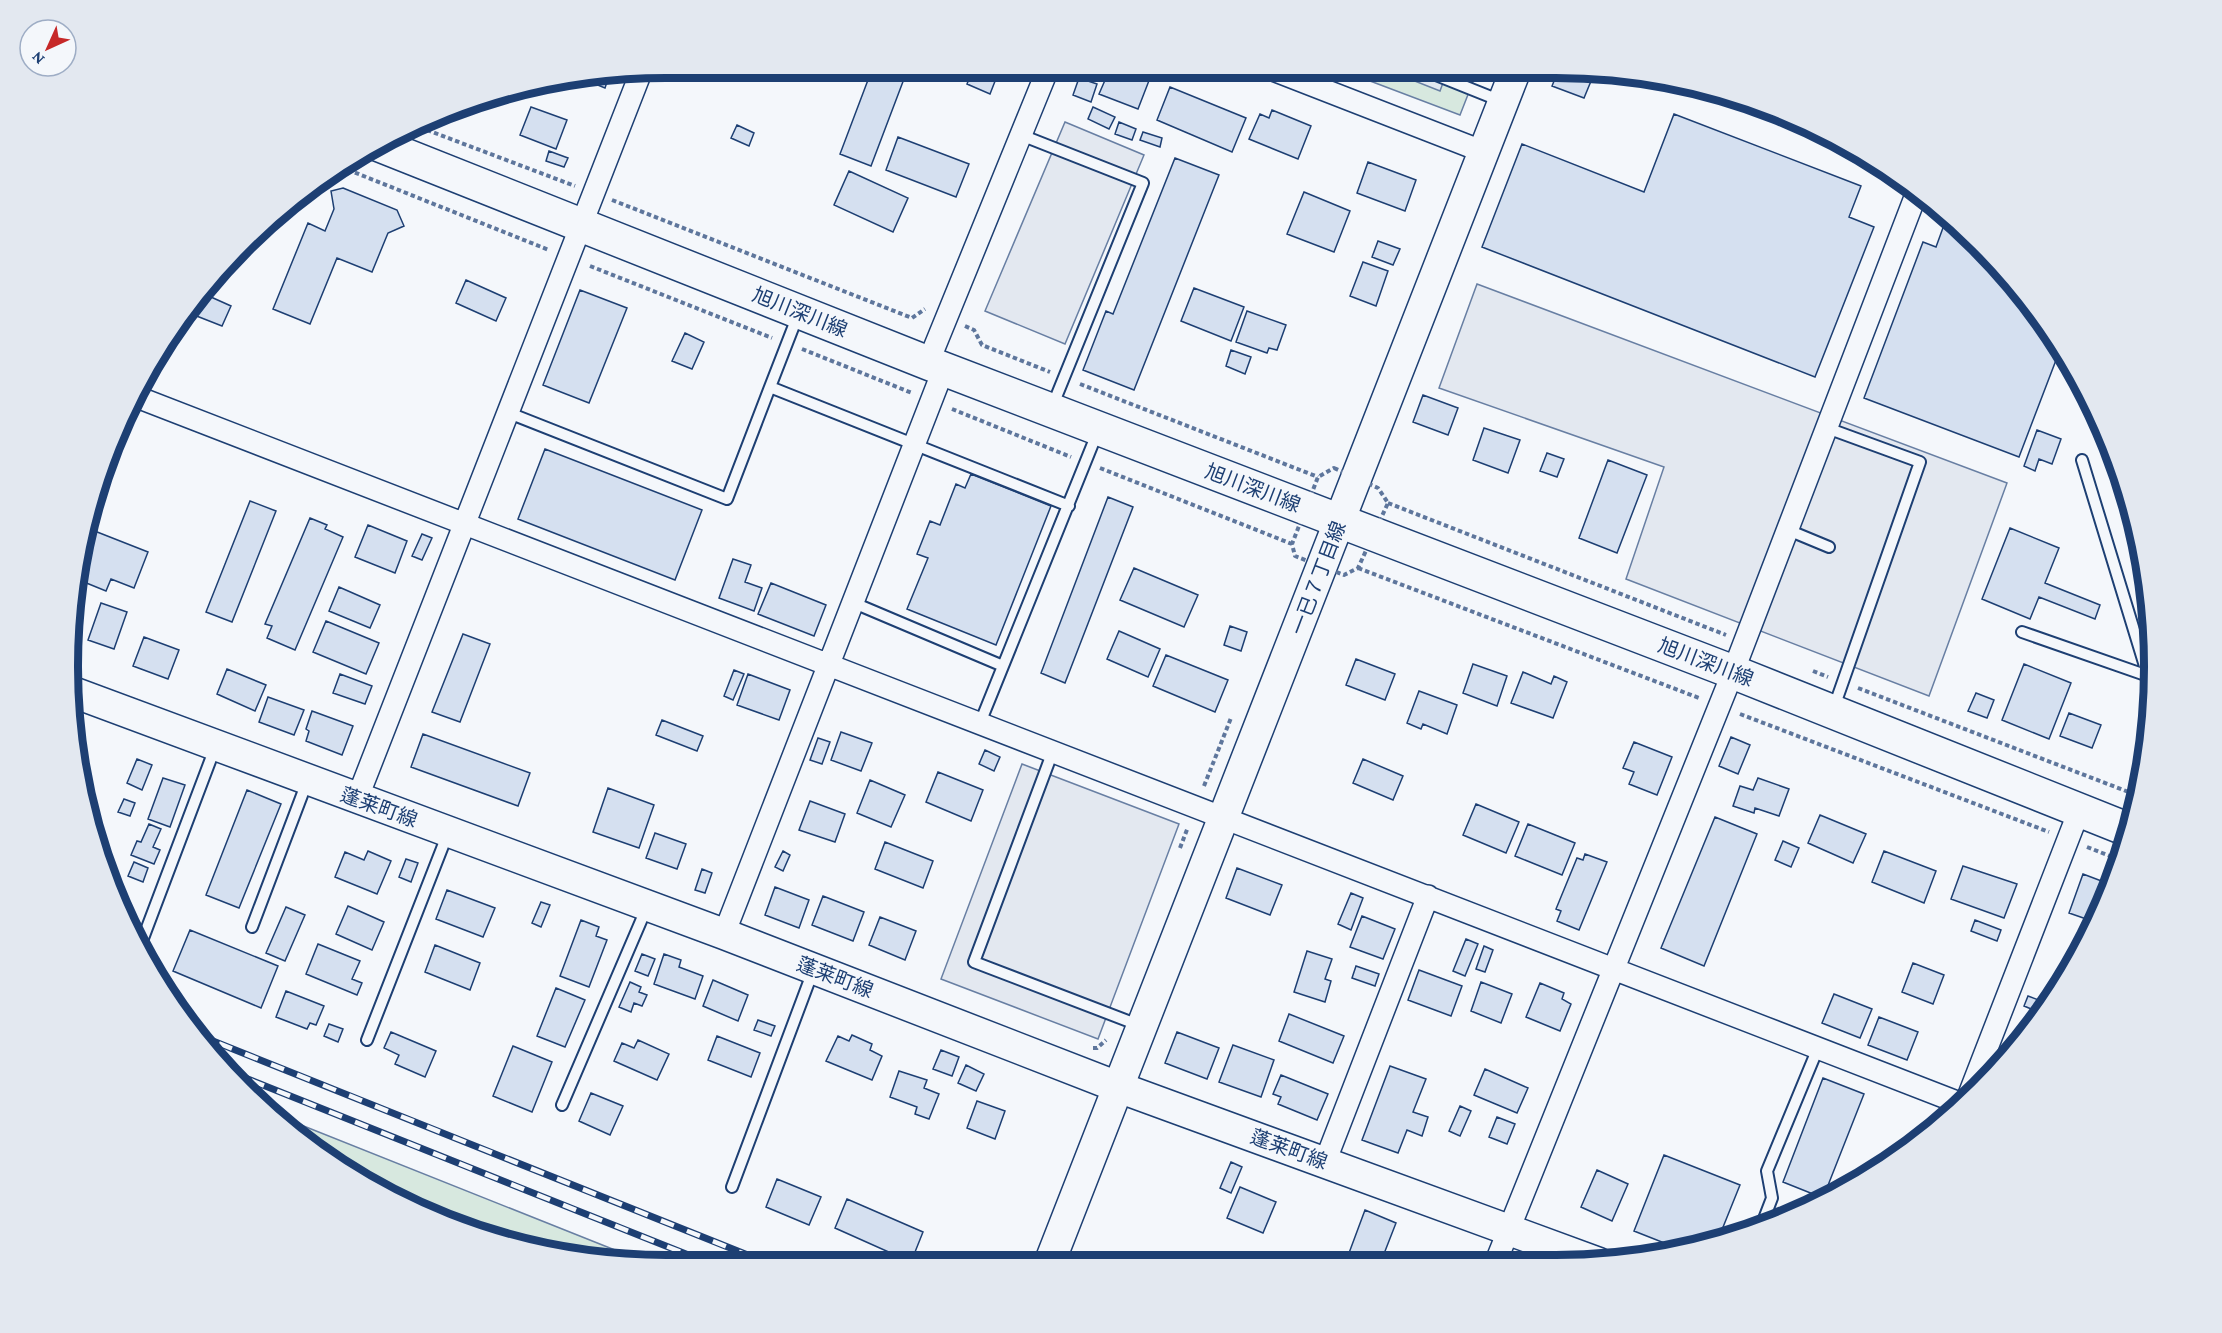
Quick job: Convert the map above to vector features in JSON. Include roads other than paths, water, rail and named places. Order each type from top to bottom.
[{"type":"main road","name":"旭川深川線","points":[[404,140],[582,225],[936,366],[1733,672],[2122,827]]},
{"type":"street","points":[[724,934],[831,665],[932,401],[936,366],[947,317],[1044,78]]},
{"type":"street","points":[[1294,78],[1484,152]]},
{"type":"street","name":"一已７丁目線","points":[[1053,1255],[1513,78]]},
{"type":"street","points":[[357,799],[638,79]]},
{"type":"street","points":[[1499,1255],[1733,672],[1914,200]]},
{"type":"street","points":[[143,399],[1953,1101]]},
{"type":"street","name":"蓬莱町線","points":[[79,694],[724,934],[1118,1087],[1576,1254]]},
{"type":"street","points":[[1974,1080],[2079,811]]},
{"type":"street","points":[[1325,1162],[1428,896]]},
{"type":"lane","points":[[1444,78],[1504,102]]},
{"type":"lane","points":[[1021,135],[1143,183],[1051,410]]},
{"type":"lane","points":[[509,413],[728,499],[800,312]]},
{"type":"lane","points":[[770,387],[1069,506]]},
{"type":"lane","points":[[1827,428],[1920,462],[1832,713]]},
{"type":"lane","points":[[980,723],[1099,429]]},
{"type":"lane","points":[[2082,460],[2144,663]]},
{"type":"lane","points":[[1788,530],[1829,547]]},
{"type":"lane","points":[[854,603],[1003,666]]},
{"type":"lane","points":[[2022,632],[2144,675]]},
{"type":"lane","points":[[144,936],[216,746]]},
{"type":"lane","points":[[1053,751],[974,962],[1142,1026]]},
{"type":"lane","points":[[252,927],[308,781]]},
{"type":"lane","points":[[367,1040],[448,833]]},
{"type":"lane","points":[[562,1105],[648,906]]},
{"type":"lane","points":[[732,1187],[814,969]]},
{"type":"lane","points":[[1765,1216],[1772,1198],[1767,1171],[1818,1048]]},
{"type":"railway","points":[[213,1041],[748,1255]]},
{"type":"railway","points":[[246,1078],[688,1255]]}]
